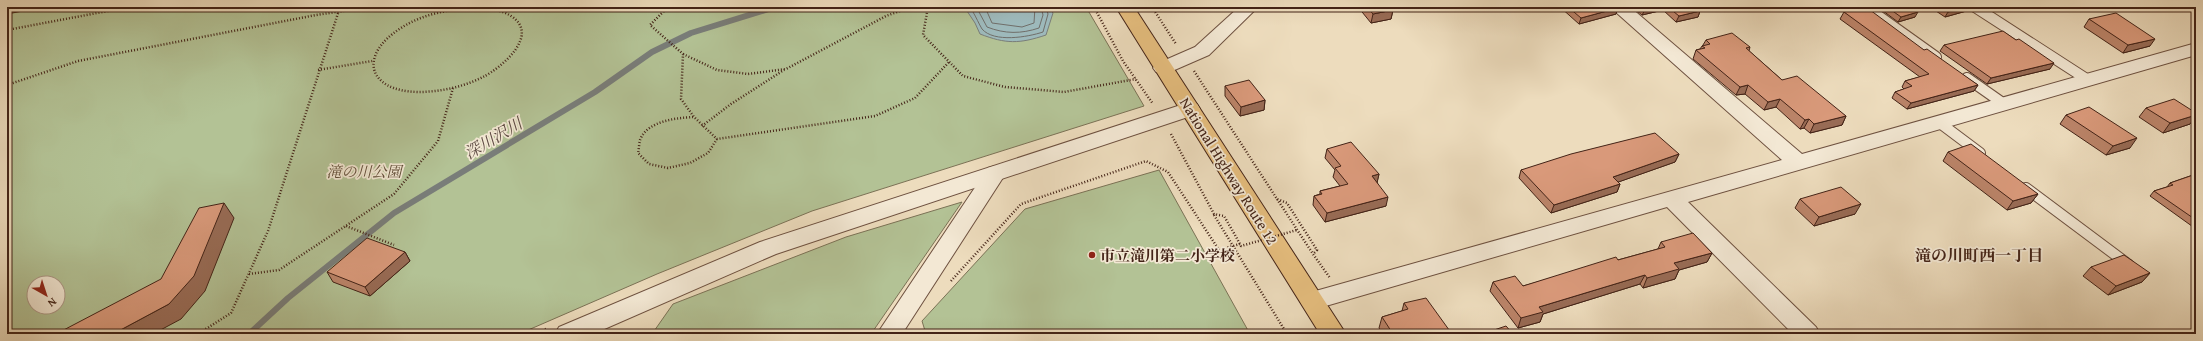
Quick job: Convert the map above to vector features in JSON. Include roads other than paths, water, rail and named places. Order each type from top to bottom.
[{"type":"highway","name":"National Highway Route 12","points":[[1125,7],[1333,334]]},
{"type":"street","points":[[1163,68],[1202,51],[1249,7]]},
{"type":"street","points":[[1619,7],[1800,163]]},
{"type":"street","points":[[1312,301],[2196,50]]},
{"type":"street","points":[[568,334],[768,248],[1190,109]]},
{"type":"street","points":[[889,334],[995,173]]},
{"type":"street","points":[[1672,199],[1808,334]]},
{"type":"lane","points":[[1866,7],[1941,60]]},
{"type":"lane","points":[[1975,7],[2088,80]]},
{"type":"lane","points":[[1960,73],[2004,104]]},
{"type":"lane","points":[[1940,123],[1991,161]]},
{"type":"lane","points":[[2017,180],[2138,272]]},
{"type":"water","points":[[971,7],[1049,7],[1053,13],[1046,35],[1013,42],[997,40],[980,34],[967,11]]},
{"type":"waterway","name":"深川沢川","points":[[249,334],[288,298],[394,213],[595,92],[652,52],[691,33],[775,7]]},
{"type":"place","name":"市立滝川第二小学校","points":[[1092,255]]},
{"type":"district","name":"滝の川町西一丁目","points":[[1979,255]]},
{"type":"park label","name":"滝の川公園","points":[[364,171]]}]
